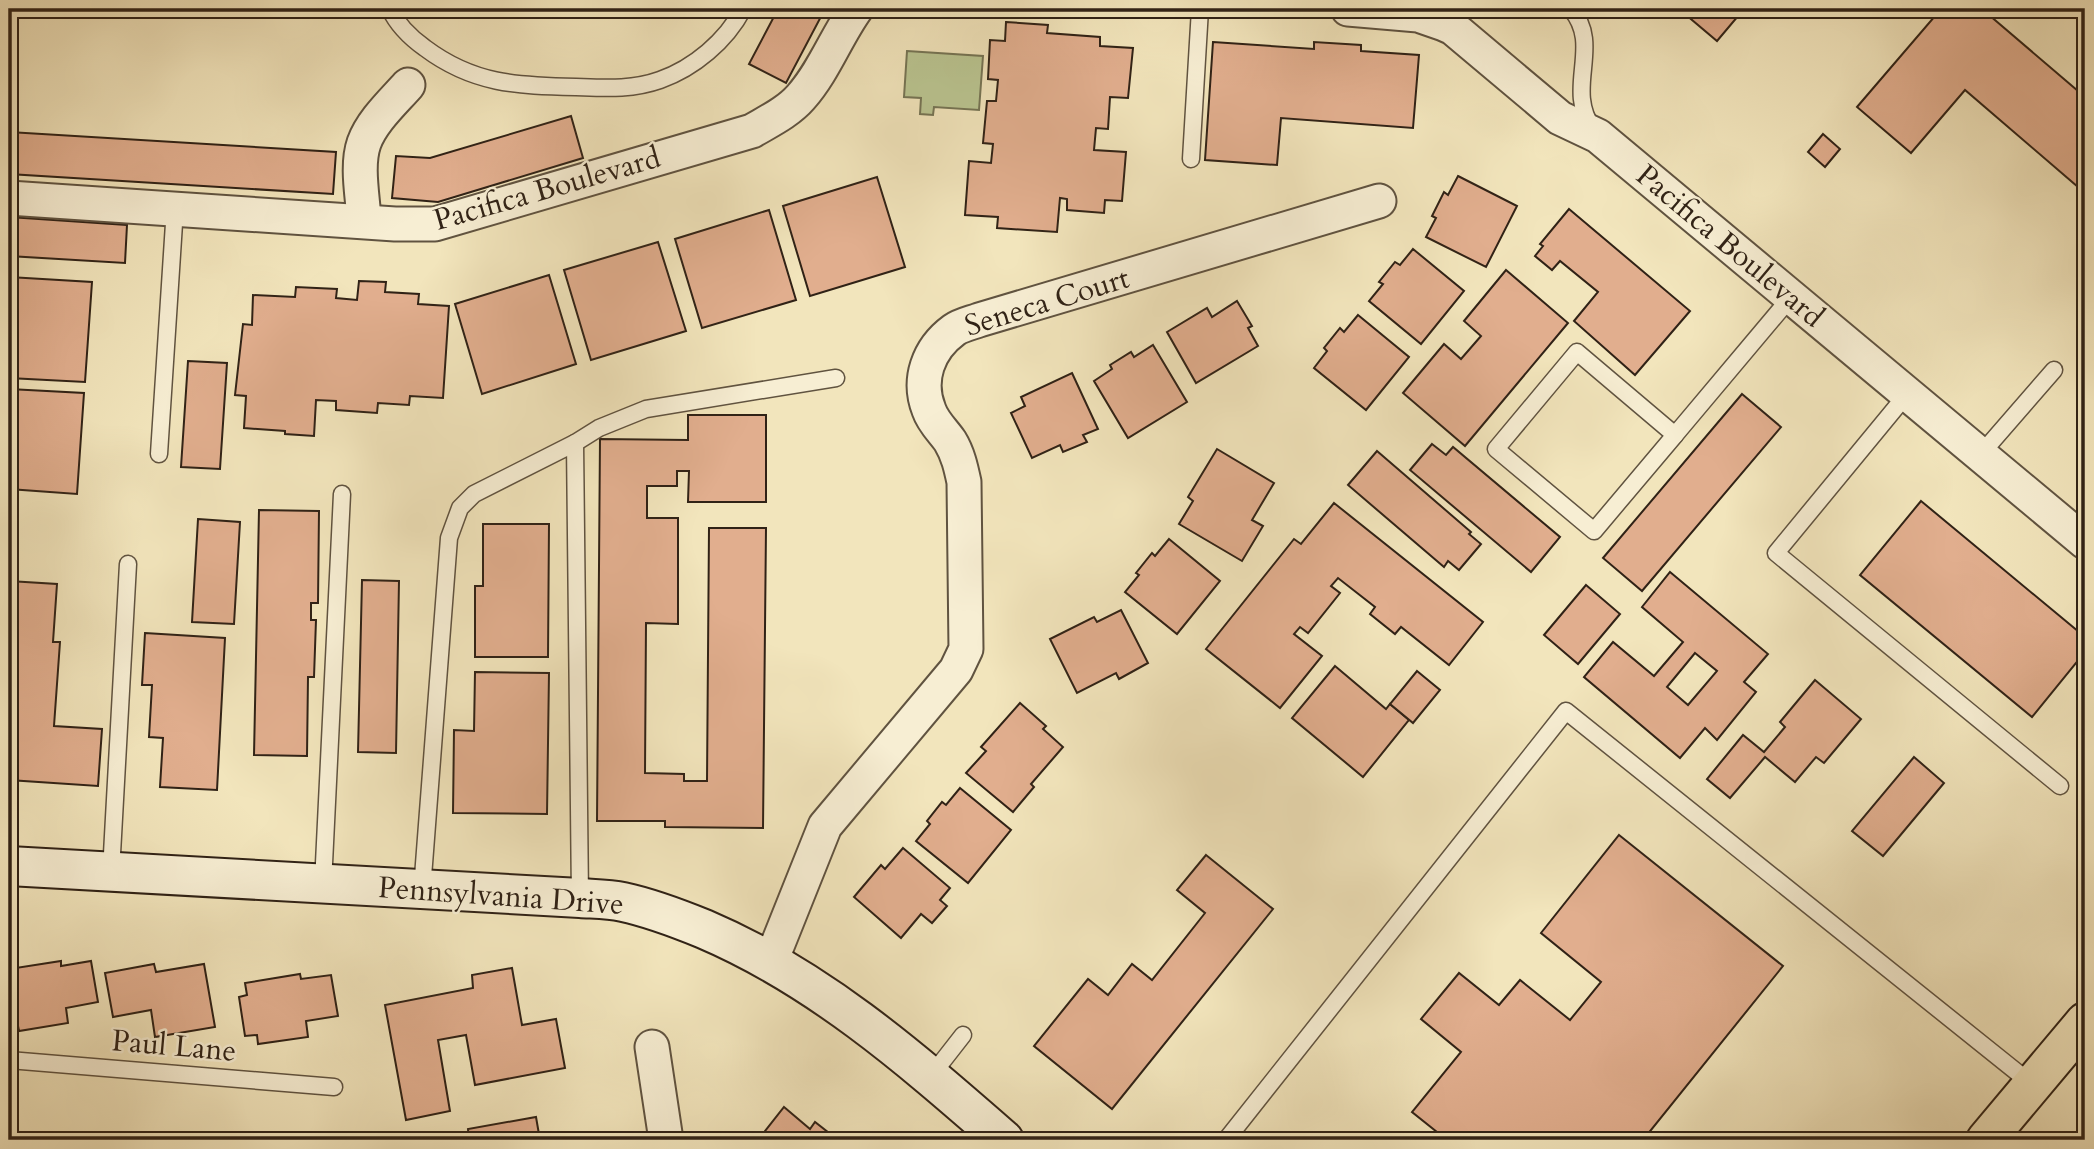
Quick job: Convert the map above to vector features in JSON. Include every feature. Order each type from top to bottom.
[{"type":"main road","points":[[1986,1140],[2085,1022]]},
{"type":"street","name":"Pacifica Boulevard","points":[[9,198],[405,224],[435,223],[752,131],[787,110],[800,98],[856,9]]},
{"type":"street","name":"Pacifica Boulevard","points":[[1348,9],[1443,16],[1560,118],[1598,136],[2085,542]]},
{"type":"street","points":[[364,221],[361,163],[364,144],[371,129],[408,85]]},
{"type":"street","name":"Seneca Court","points":[[771,961],[825,825],[956,670],[966,649],[964,482],[951,443],[930,414],[923,376],[929,358],[942,341],[956,328],[979,320],[1380,201]]},
{"type":"street","name":"Pennsylvania Drive","points":[[9,866],[580,898],[622,902],[666,913],[771,961],[845,1008],[931,1076],[1004,1140]]},
{"type":"street","points":[[652,1047],[666,1140]]},
{"type":"lane","points":[[299,9],[329,9]]},
{"type":"lane","points":[[390,9],[416,42],[449,66],[468,74],[515,84],[615,88],[639,86],[684,68],[705,55],[723,37],[743,9]]},
{"type":"lane","points":[[1191,159],[1199,9]]},
{"type":"lane","points":[[1571,9],[1585,36],[1580,90],[1582,105],[1598,136]]},
{"type":"lane","points":[[159,454],[175,208]]},
{"type":"lane","points":[[1675,435],[1577,352],[1496,449],[1594,531],[1675,435],[1791,297]]},
{"type":"lane","points":[[1981,454],[2054,370]]},
{"type":"lane","points":[[422,890],[449,538],[460,508],[474,494],[599,428],[646,410],[836,378]]},
{"type":"lane","points":[[1907,394],[1776,553],[2060,786]]},
{"type":"lane","points":[[575,443],[580,898]]},
{"type":"lane","points":[[323,884],[342,494]]},
{"type":"lane","points":[[111,872],[128,564]]},
{"type":"lane","points":[[1226,1140],[1566,711],[2033,1085]]},
{"type":"lane","points":[[931,1076],[963,1035]]},
{"type":"lane","name":"Paul Lane","points":[[9,1060],[334,1087]]},
{"type":"green space","points":[[907,51],[983,56],[979,110],[934,107],[933,115],[920,114],[921,98],[904,97]]},
{"type":"building","points":[[778,9],[825,9],[786,83],[749,64]]},
{"type":"building","points":[[1679,9],[1744,9],[1717,41]]},
{"type":"building","points":[[1941,9],[1982,9],[2085,97],[2085,193],[1965,90],[1911,153],[1857,107]]},
{"type":"building","points":[[1006,22],[1048,25],[1047,33],[1100,37],[1100,46],[1133,48],[1128,98],[1110,97],[1108,129],[1096,128],[1094,150],[1126,152],[1122,201],[1105,200],[1104,213],[1067,210],[1067,199],[1060,198],[1057,232],[997,228],[998,217],[965,215],[969,161],[991,163],[993,144],[983,143],[987,101],[996,101],[998,80],[988,79],[990,40],[1005,41]]},
{"type":"building","points":[[1213,42],[1314,49],[1314,42],[1361,45],[1361,51],[1419,55],[1413,128],[1281,118],[1277,165],[1205,160]]},
{"type":"building","points":[[571,116],[583,158],[438,202],[392,198],[396,156],[430,158]]},
{"type":"building","points":[[9,132],[336,152],[333,194],[9,174]]},
{"type":"building","points":[[1823,134],[1840,149],[1825,167],[1808,152]]},
{"type":"building","points":[[1458,176],[1517,206],[1486,267],[1426,237],[1436,218],[1432,216],[1444,192],[1448,195]]},
{"type":"building","points":[[877,177],[905,267],[810,296],[783,206]]},
{"type":"building","points":[[1569,209],[1690,311],[1635,375],[1574,321],[1598,292],[1560,261],[1552,270],[1535,256],[1543,246],[1540,244]]},
{"type":"building","points":[[769,210],[796,300],[702,328],[675,239]]},
{"type":"building","points":[[9,217],[127,225],[125,263],[9,256]]},
{"type":"building","points":[[658,242],[686,331],[591,360],[564,270]]},
{"type":"building","points":[[1413,249],[1464,291],[1421,344],[1369,301],[1383,284],[1379,282],[1395,262],[1400,265]]},
{"type":"building","points":[[1506,270],[1568,323],[1465,446],[1403,393],[1444,344],[1461,359],[1481,336],[1464,321]]},
{"type":"building","points":[[549,275],[576,364],[482,394],[455,304]]},
{"type":"building","points":[[9,277],[92,282],[85,382],[9,378]]},
{"type":"building","points":[[359,281],[386,282],[385,292],[419,294],[418,304],[449,306],[443,398],[410,396],[409,405],[378,403],[377,413],[336,410],[336,401],[316,400],[314,436],[244,428],[246,396],[235,395],[243,324],[252,325],[253,295],[295,297],[296,287],[337,289],[336,298],[357,300]]},
{"type":"building","points":[[1237,301],[1252,326],[1248,328],[1258,346],[1196,383],[1167,332],[1207,308],[1212,317]]},
{"type":"building","points":[[1358,315],[1409,357],[1366,410],[1314,368],[1327,351],[1324,348],[1340,328],[1344,332]]},
{"type":"building","points":[[1153,345],[1187,402],[1128,438],[1094,381],[1112,369],[1110,365],[1131,352],[1134,357]]},
{"type":"building","points":[[188,361],[227,363],[220,469],[181,467]]},
{"type":"building","points":[[1072,373],[1098,429],[1083,435],[1087,442],[1063,452],[1060,445],[1032,458],[1011,413],[1025,406],[1021,397]]},
{"type":"building","points":[[9,389],[84,393],[77,494],[9,489]]},
{"type":"building","points":[[1742,394],[1781,427],[1642,591],[1603,558]]},
{"type":"building","points":[[688,415],[766,415],[766,502],[688,502],[689,471],[677,471],[677,486],[647,486],[647,518],[678,518],[678,624],[646,623],[645,773],[684,774],[684,781],[707,781],[709,528],[766,528],[763,828],[665,827],[665,821],[597,821],[600,439],[688,440]]},
{"type":"building","points":[[1432,444],[1446,455],[1453,447],[1560,537],[1531,572],[1410,470]]},
{"type":"building","points":[[1217,449],[1274,483],[1252,520],[1263,526],[1242,561],[1179,524],[1193,501],[1188,497]]},
{"type":"building","points":[[1377,451],[1471,532],[1469,534],[1481,544],[1459,570],[1448,561],[1444,567],[1348,485]]},
{"type":"building","points":[[1921,501],[2085,637],[2085,652],[2032,717],[1860,575]]},
{"type":"building","points":[[1334,503],[1483,622],[1449,665],[1401,627],[1395,634],[1370,614],[1375,607],[1338,578],[1331,586],[1340,593],[1308,633],[1300,627],[1294,634],[1322,656],[1280,708],[1206,649],[1294,539],[1301,544]]},
{"type":"building","points":[[259,510],[319,511],[318,603],[311,603],[311,620],[316,620],[314,677],[308,677],[307,756],[254,755]]},
{"type":"building","points":[[198,519],[240,522],[234,624],[192,622]]},
{"type":"building","points":[[483,524],[549,524],[548,657],[475,657],[475,586],[483,586]]},
{"type":"building","points":[[1169,539],[1220,581],[1177,634],[1125,592],[1152,553],[1155,556]]},
{"type":"building","points":[[1670,572],[1768,654],[1744,682],[1756,692],[1717,740],[1705,728],[1680,758],[1584,677],[1613,642],[1654,676],[1683,642],[1642,607]],"holes":[[[1695,653],[1717,671],[1688,705],[1667,687]]]},
{"type":"building","points":[[362,580],[399,581],[396,753],[358,752]]},
{"type":"building","points":[[9,581],[57,584],[53,642],[60,642],[54,726],[102,729],[98,786],[9,780]]},
{"type":"building","points":[[1586,585],[1620,614],[1578,664],[1544,635]]},
{"type":"building","points":[[1121,610],[1148,663],[1119,679],[1116,673],[1077,693],[1050,639],[1094,617],[1097,622]]},
{"type":"building","points":[[145,633],[225,638],[217,790],[160,787],[163,738],[149,737],[152,685],[142,685]]},
{"type":"building","points":[[1335,666],[1386,709],[1390,704],[1409,720],[1363,777],[1292,718]]},
{"type":"building","points":[[1417,671],[1440,690],[1413,723],[1390,704]]},
{"type":"building","points":[[475,672],[549,673],[547,814],[453,813],[454,730],[474,731]]},
{"type":"building","points":[[1815,680],[1861,719],[1824,763],[1816,757],[1795,782],[1765,757],[1730,798],[1707,779],[1743,735],[1764,752],[1785,727],[1780,722]]},
{"type":"building","points":[[1020,703],[1046,726],[1043,729],[1063,747],[1031,784],[1034,787],[1013,812],[966,773],[986,751],[981,747]]},
{"type":"building","points":[[1914,757],[1944,783],[1883,856],[1852,831]]},
{"type":"building","points":[[960,788],[1011,830],[968,883],[916,841],[930,824],[927,821],[942,802],[946,805]]},
{"type":"building","points":[[1619,835],[1783,966],[1643,1140],[1447,1140],[1412,1112],[1461,1052],[1421,1019],[1459,973],[1499,1005],[1520,980],[1570,1020],[1601,982],[1541,933]]},
{"type":"building","points":[[903,848],[950,888],[940,900],[947,906],[932,923],[921,914],[901,938],[854,897],[881,865],[885,869]]},
{"type":"building","points":[[1206,855],[1273,909],[1112,1109],[1034,1046],[1088,979],[1108,995],[1132,964],[1152,980],[1205,913],[1177,890]]},
{"type":"building","points":[[61,961],[61,966],[91,961],[98,1002],[66,1008],[68,1023],[19,1031],[17,1021],[9,1022],[9,969]]},
{"type":"building","points":[[154,964],[156,972],[204,964],[215,1027],[155,1037],[151,1010],[113,1017],[105,973]]},
{"type":"building","points":[[512,968],[522,1025],[556,1019],[565,1068],[475,1085],[466,1035],[438,1040],[450,1111],[406,1120],[385,1005],[473,988],[472,975]]},
{"type":"building","points":[[300,974],[301,979],[331,975],[338,1016],[306,1021],[308,1037],[258,1044],[257,1035],[245,1036],[239,997],[247,995],[245,983]]},
{"type":"building","points":[[784,1107],[810,1129],[815,1122],[838,1140],[758,1140]]},
{"type":"building","points":[[536,1117],[540,1140],[469,1140],[468,1129]]}]
